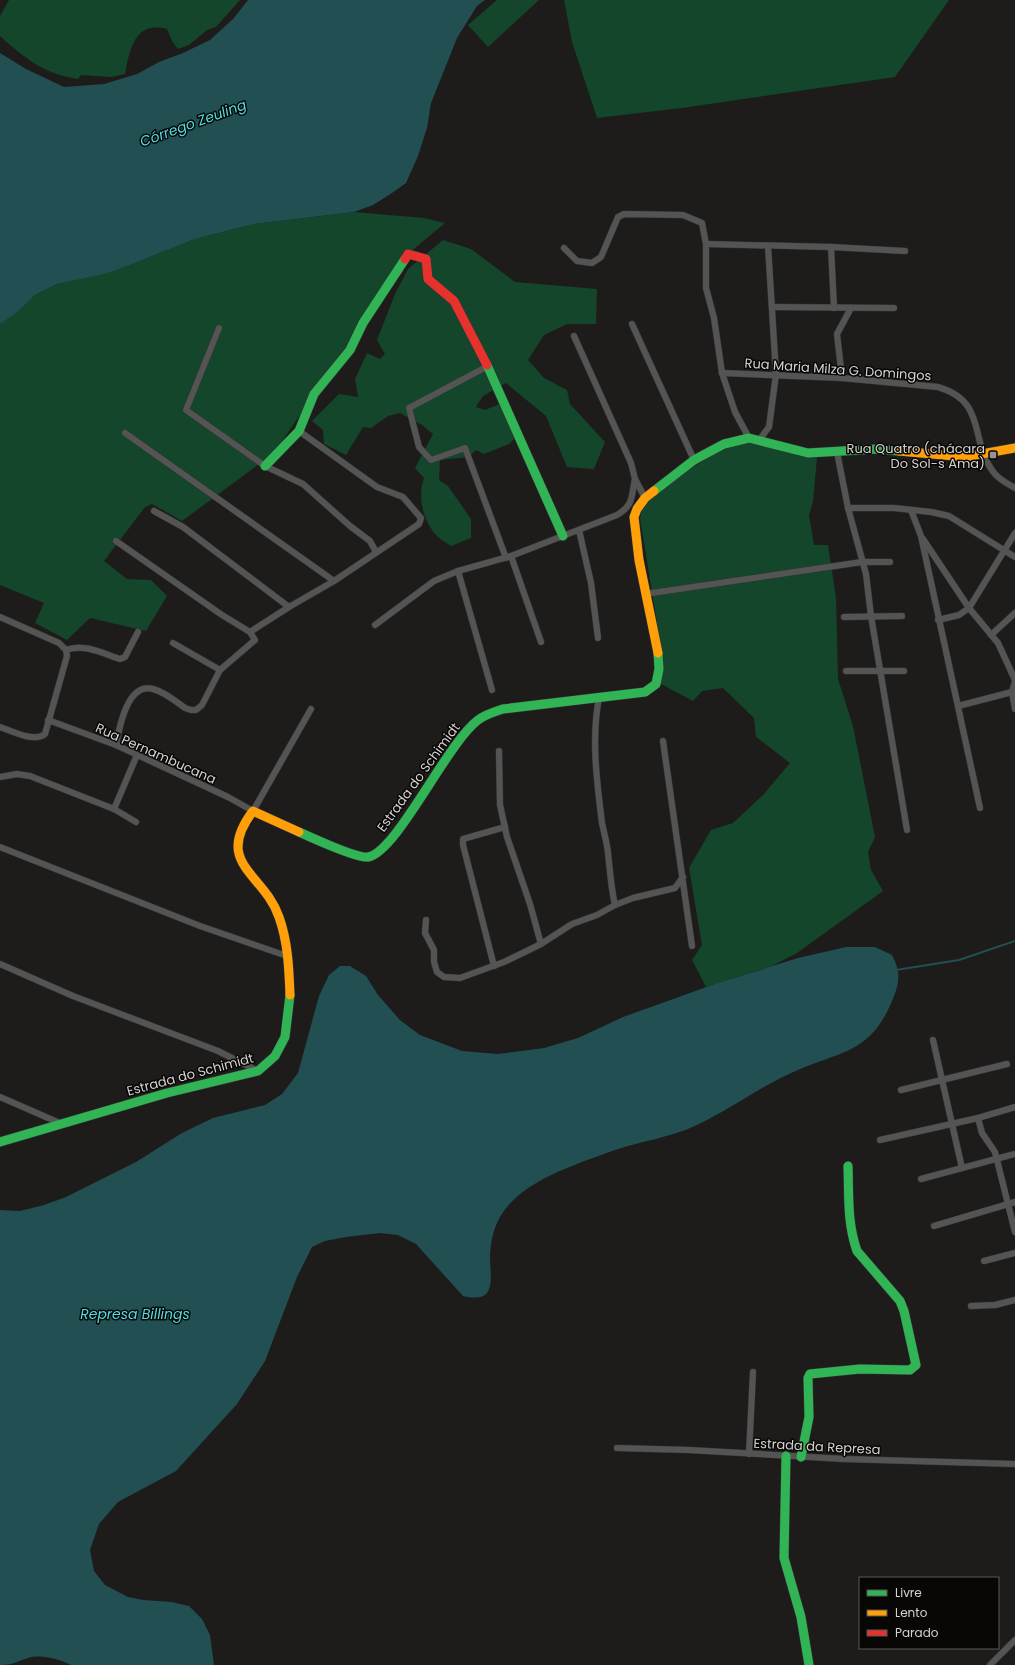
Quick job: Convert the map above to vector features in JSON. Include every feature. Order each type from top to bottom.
[{"type":"street","points":[[564,248],[577,261],[592,263],[601,257],[618,217],[624,214],[683,215],[702,223],[706,244],[706,288],[714,318],[722,373],[735,412],[749,438]]},
{"type":"street","points":[[706,244],[831,247],[905,252]]},
{"type":"street","points":[[760,439],[770,427],[776,374],[768,246]]},
{"type":"street","points":[[831,247],[834,308]]},
{"type":"street","points":[[265,466],[299,431],[314,394],[350,350],[363,323],[408,254],[426,259],[428,279],[454,301],[488,366],[563,536]]},
{"type":"street","points":[[772,307],[894,308]]},
{"type":"street","points":[[842,378],[837,334],[851,308]]},
{"type":"street","points":[[632,324],[694,460]]},
{"type":"street","points":[[219,328],[186,410],[265,466],[303,484],[350,526],[370,541],[376,552]]},
{"type":"street","points":[[574,336],[631,463],[635,479],[645,498]]},
{"type":"street","points":[[488,366],[409,408],[419,447],[431,460],[465,448],[509,557],[541,642]]},
{"type":"street","name":"Rua Maria Milza G. Domingos","points":[[722,373],[776,374],[842,378],[938,387],[952,391],[963,400],[970,409],[984,454],[996,474],[1015,488]]},
{"type":"street","points":[[250,632],[334,581],[419,524],[421,518],[403,497],[377,487],[299,431]]},
{"type":"street","points":[[125,433],[334,581]]},
{"type":"street","name":"Estrada do Schimidt","points":[[0,1142],[166,1093],[258,1071],[269,1064],[280,1049],[285,1036],[290,990],[283,928],[275,906],[268,893],[244,865],[239,856],[237,844],[239,833],[253,811],[308,836],[362,857],[371,856],[396,833],[455,746],[478,720],[490,713],[503,709],[599,698],[645,692],[650,690],[656,684],[659,656],[645,594],[634,517],[637,509],[645,498],[694,460],[724,444],[749,438],[760,439],[808,453],[877,449],[965,457],[1015,448]]},
{"type":"street","points":[[838,452],[848,508],[866,574],[871,616],[907,830]]},
{"type":"street","points":[[374,625],[434,581],[458,571],[509,557],[617,515],[627,509],[631,502],[635,479]]},
{"type":"street","points":[[848,508],[881,507],[931,512],[949,516],[1015,557]]},
{"type":"street","points":[[911,510],[921,536],[980,808]]},
{"type":"street","points":[[154,511],[183,527],[289,607]]},
{"type":"street","points":[[579,530],[591,583],[598,638]]},
{"type":"street","points":[[938,620],[959,615],[969,608],[1015,533]]},
{"type":"street","points":[[921,536],[969,608],[1003,652],[1015,681],[1012,692],[1015,709]]},
{"type":"street","points":[[116,541],[222,615],[250,632],[255,640],[220,670],[202,705],[196,710],[185,708],[152,689],[144,689],[134,696],[122,716],[116,745]]},
{"type":"street","points":[[645,594],[862,562],[890,562]]},
{"type":"street","points":[[458,571],[492,690]]},
{"type":"street","points":[[991,635],[1015,613]]},
{"type":"street","points":[[844,617],[902,616]]},
{"type":"street","points":[[0,617],[59,643],[66,650],[67,656],[48,720],[46,732],[42,736],[37,737],[0,728]]},
{"type":"street","points":[[66,650],[74,647],[82,647],[120,659],[125,657],[138,632]]},
{"type":"street","points":[[173,643],[220,670]]},
{"type":"street","points":[[846,672],[904,671]]},
{"type":"street","points":[[958,706],[1012,692]]},
{"type":"street","points":[[599,698],[597,709],[596,759],[602,824],[608,852],[610,881],[615,905]]},
{"type":"street","points":[[253,811],[311,709]]},
{"type":"street","name":"Rua Pernambucana","points":[[48,720],[116,745],[228,797],[253,811]]},
{"type":"street","points":[[663,741],[692,946]]},
{"type":"street","points":[[499,751],[500,805],[505,827],[541,944]]},
{"type":"street","points":[[114,809],[137,755]]},
{"type":"street","points":[[0,777],[17,774],[30,776],[114,809],[136,822]]},
{"type":"street","points":[[494,966],[463,839],[505,827]]},
{"type":"street","points":[[0,847],[200,926],[287,956]]},
{"type":"street","points":[[426,920],[424,933],[434,950],[434,962],[437,972],[444,976],[460,978],[494,966],[541,944],[572,924],[597,915],[615,905],[633,898],[675,888],[683,877]]},
{"type":"street","points":[[0,964],[73,996],[218,1051],[258,1071]]},
{"type":"street","points":[[933,1040],[962,1168]]},
{"type":"street","points":[[902,1090],[1007,1064]]},
{"type":"street","points":[[0,1097],[62,1124]]},
{"type":"street","points":[[880,1140],[978,1118],[1015,1107]]},
{"type":"street","points":[[978,1118],[982,1133],[995,1152],[1012,1203],[1015,1232]]},
{"type":"street","points":[[921,1179],[1015,1154]]},
{"type":"street","points":[[801,1457],[809,1417],[808,1378],[810,1374],[860,1369],[910,1370],[916,1365],[904,1311],[900,1301],[857,1251],[854,1243],[850,1228],[848,1166]]},
{"type":"street","points":[[934,1226],[1012,1203]]},
{"type":"street","points":[[984,1261],[1015,1253]]},
{"type":"street","points":[[972,1306],[995,1305],[1015,1300]]},
{"type":"street","points":[[749,1454],[753,1372]]},
{"type":"street","name":"Estrada da Represa","points":[[617,1448],[652,1448],[801,1457],[1015,1464]]},
{"type":"street","points":[[786,1456],[784,1558],[800,1617],[809,1665]]},
{"type":"street","points":[[990,1665],[1015,1640]]},
{"type":"green space","points":[[9,0],[240,0],[216,27],[207,30],[189,45],[178,49],[172,41],[167,29],[148,29],[141,33],[132,46],[125,74],[111,77],[81,75],[78,79],[56,74],[45,69],[26,58],[0,36],[0,16]]},
{"type":"green space","points":[[497,0],[539,0],[488,47],[468,25]]},
{"type":"green space","points":[[564,0],[949,0],[895,77],[682,108],[597,118],[572,42]]},
{"type":"green space","points":[[354,212],[424,218],[445,223],[403,258],[363,323],[274,453],[182,521],[152,504],[145,507],[104,561],[127,579],[151,580],[167,596],[146,631],[90,618],[67,640],[35,623],[44,603],[0,585],[0,324],[35,295],[57,284],[125,267],[195,239],[254,224]]},
{"type":"green space","points":[[443,240],[471,249],[515,282],[597,289],[596,324],[567,324],[544,335],[528,360],[544,378],[567,390],[570,404],[605,442],[594,469],[567,467],[546,416],[506,383],[483,396],[476,407],[485,410],[502,403],[519,434],[509,444],[484,454],[476,450],[469,457],[440,460],[439,480],[448,486],[471,519],[471,538],[451,546],[438,537],[428,524],[421,501],[424,478],[415,468],[433,434],[422,425],[400,413],[388,416],[371,428],[363,427],[346,455],[324,444],[323,430],[312,421],[339,394],[358,397],[355,379],[367,353],[380,359],[385,354],[377,340],[395,294],[408,269]]},
{"type":"green space","points":[[744,441],[760,441],[817,458],[813,501],[809,515],[814,545],[828,545],[836,598],[838,679],[853,726],[875,837],[868,852],[871,870],[883,891],[797,953],[772,966],[706,987],[692,960],[702,945],[689,868],[711,830],[733,823],[763,795],[790,763],[756,737],[754,718],[723,688],[702,691],[693,701],[661,684],[663,660],[640,518],[643,505],[679,476],[712,455]]},
{"type":"water","name":"Córrego Zeuling","points":[[248,0],[485,0],[477,6],[457,38],[431,103],[427,128],[418,156],[406,183],[392,193],[373,205],[354,212],[254,224],[195,239],[104,274],[57,284],[35,295],[16,313],[0,324],[0,53],[26,69],[64,87],[104,84],[137,74],[159,62],[183,53],[210,40],[233,19]]},
{"type":"water","name":"Represa Billings","points":[[846,947],[875,947],[892,955],[897,967],[898,983],[895,994],[883,1019],[873,1033],[862,1043],[850,1050],[789,1074],[697,1125],[677,1133],[615,1150],[568,1168],[536,1183],[509,1204],[500,1217],[492,1237],[490,1258],[491,1282],[486,1294],[481,1297],[474,1298],[463,1296],[416,1244],[398,1235],[380,1233],[346,1237],[325,1241],[312,1247],[297,1277],[265,1361],[237,1404],[176,1471],[118,1502],[99,1524],[90,1550],[94,1571],[105,1585],[128,1597],[143,1600],[172,1602],[189,1606],[202,1619],[210,1635],[214,1665],[71,1665],[56,1659],[33,1657],[12,1664],[0,1665],[0,1210],[20,1211],[44,1205],[66,1197],[136,1162],[182,1133],[213,1118],[265,1105],[282,1094],[298,1073],[319,996],[329,975],[340,966],[350,966],[366,976],[378,995],[400,1020],[420,1035],[462,1051],[498,1054],[544,1048],[578,1038],[623,1017],[715,984],[798,958]]},
{"type":"waterway","points":[[896,970],[959,960],[1015,941]]},
{"type":"traffic: fast","points":[[265,466],[299,431],[314,394],[350,350],[363,323],[405,259]]},
{"type":"traffic: fast","points":[[487,365],[563,536]]},
{"type":"traffic: fast","points":[[654,491],[694,460],[724,444],[749,438],[808,453],[877,449],[899,451]]},
{"type":"traffic: fast","points":[[299,832],[355,855],[368,857],[380,851],[393,837],[452,750],[466,732],[478,720],[503,709],[645,692],[656,684],[659,669],[658,653]]},
{"type":"traffic: fast","points":[[0,1142],[167,1093],[258,1071],[275,1056],[285,1037],[290,995]]},
{"type":"traffic: fast","points":[[801,1457],[809,1417],[808,1378],[810,1374],[860,1369],[910,1370],[916,1365],[904,1311],[900,1301],[857,1251],[850,1219],[848,1166]]},
{"type":"traffic: fast","points":[[786,1456],[784,1558],[801,1617],[809,1665]]},
{"type":"traffic: slow","points":[[899,451],[965,457],[1015,448]]},
{"type":"traffic: slow","points":[[654,491],[645,498],[637,509],[634,517],[639,560],[658,653]]},
{"type":"traffic: slow","points":[[290,995],[286,946],[279,917],[272,902],[245,867],[240,856],[238,844],[242,829],[253,811],[299,832]]},
{"type":"traffic: jam","points":[[405,259],[408,254],[426,259],[428,279],[454,301],[487,365]]},
{"type":"place","name":"Rua Quatro (chácara Do Sol-s Ama)","points":[[993,455]]}]
